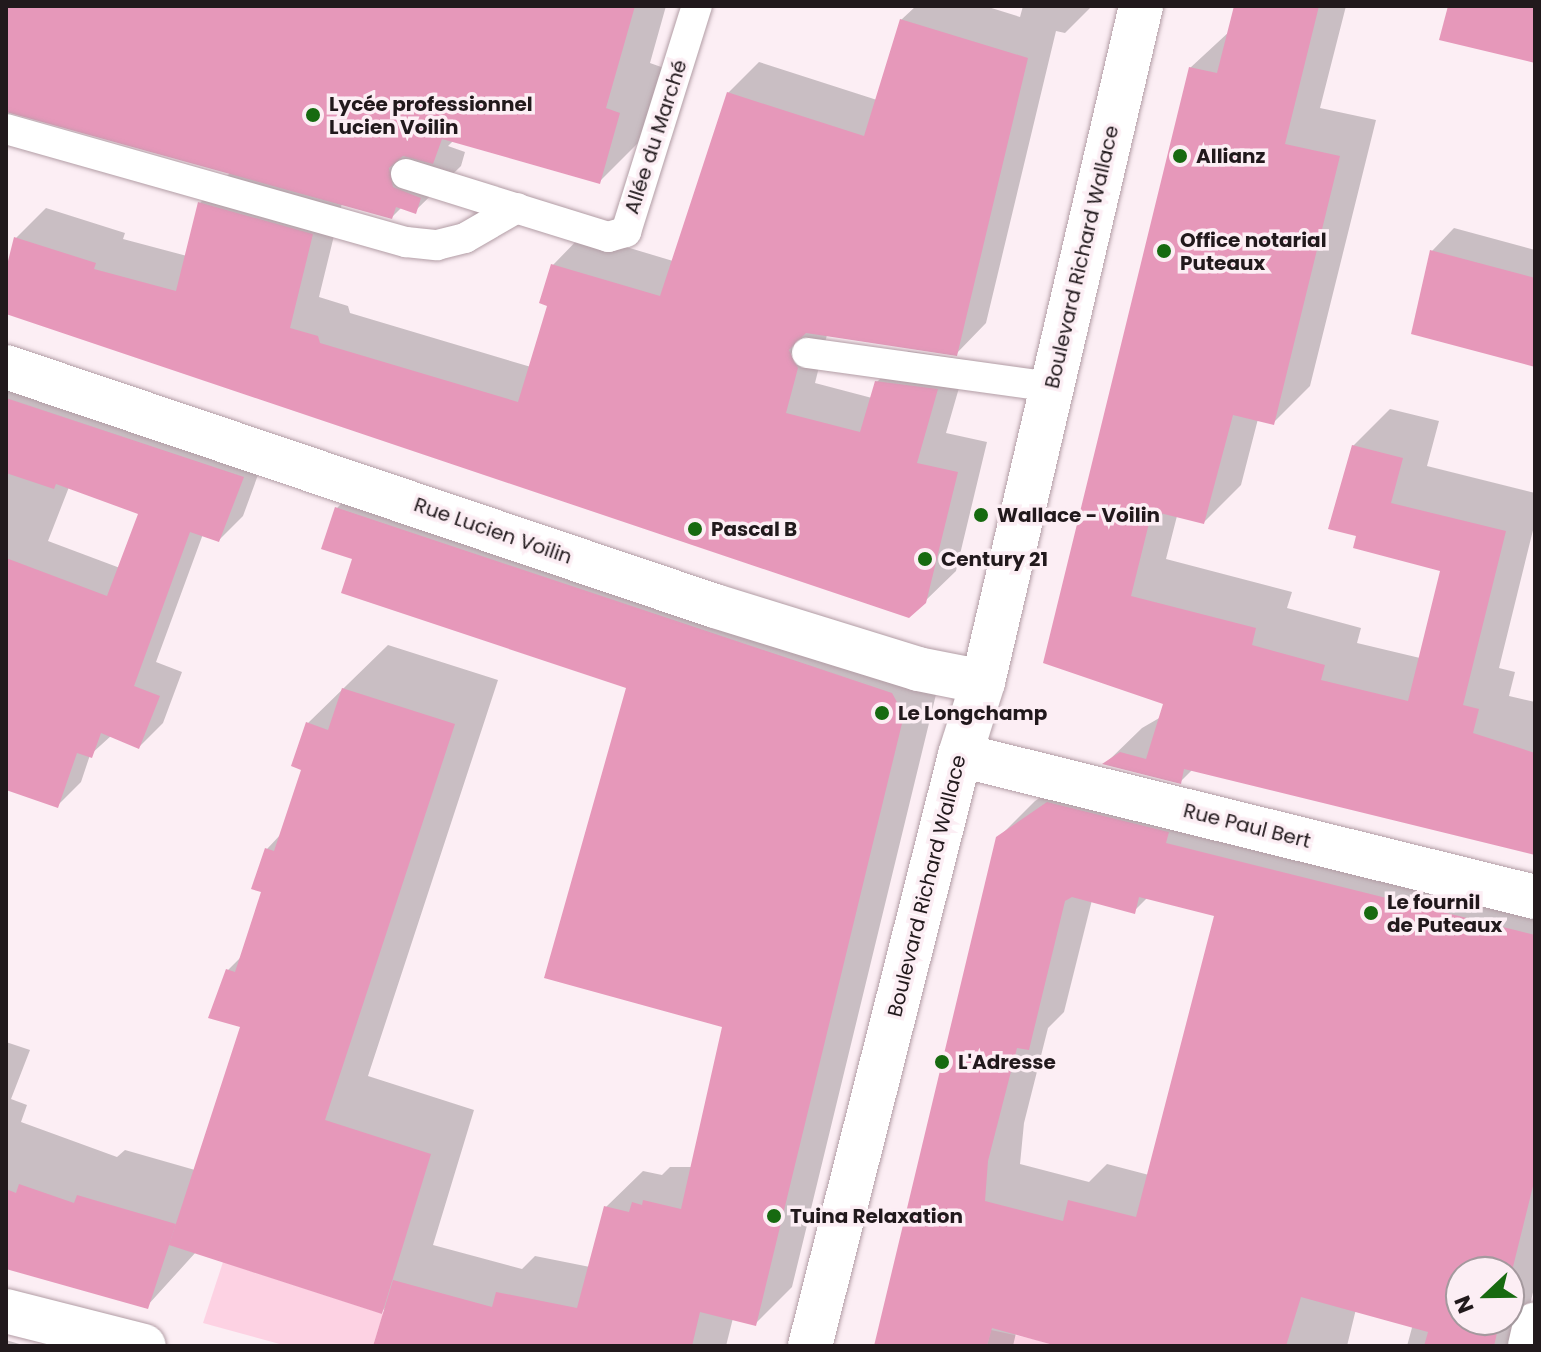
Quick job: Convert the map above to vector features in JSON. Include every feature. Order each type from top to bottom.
[{"type":"street","name":"Boulevard Richard Wallace","points":[[810,1346],[960,755],[983,682],[1141,6]]},
{"type":"street","name":"Rue Lucien Voilin","points":[[6,367],[715,606],[918,669],[983,682]]},
{"type":"street","name":"Rue Paul Bert","points":[[960,755],[1535,897]]},
{"type":"street","points":[[6,1311],[144,1346]]},
{"type":"street","points":[[1530,1346],[1535,1325]]},
{"type":"lane","name":"Allée du Marché","points":[[406,174],[608,237],[626,232],[697,6]]},
{"type":"lane","points":[[6,129],[406,242],[437,245],[465,238],[517,208]]},
{"type":"lane","points":[[807,353],[1052,387]]},
{"type":"shaded area","points":[[223,1262],[383,1314],[373,1346],[287,1346],[203,1323]]},
{"type":"shaded area","points":[[991,1330],[1033,1339],[1057,1346],[987,1346]]},
{"type":"building","name":"Lycée professionnel Lucien Voilin","points":[[6,6],[635,6],[606,108],[620,113],[600,184],[442,139],[433,164],[403,156],[389,168],[393,187],[421,198],[416,214],[396,207],[392,219],[6,112]]},
{"type":"building","points":[[1234,6],[1319,6],[1285,144],[1340,156],[1274,425],[1233,415],[1204,524],[1152,511],[1131,596],[1256,628],[1252,645],[1325,665],[1321,680],[1408,701],[1440,571],[1353,548],[1356,536],[1328,529],[1352,445],[1403,458],[1391,503],[1506,531],[1463,705],[1479,709],[1473,733],[1535,753],[1535,855],[1184,769],[1181,784],[1102,764],[1120,752],[1146,759],[1163,704],[1043,663],[1189,67],[1217,73]]},
{"type":"building","points":[[1448,6],[1535,6],[1535,63],[1439,40]]},
{"type":"building","points":[[900,19],[1028,58],[957,356],[806,333],[789,350],[798,368],[786,413],[860,432],[875,381],[938,389],[917,463],[958,472],[926,603],[909,618],[6,314],[6,269],[14,237],[96,263],[94,269],[176,291],[198,202],[313,234],[290,328],[318,336],[320,343],[518,402],[547,306],[539,303],[551,264],[660,296],[727,92],[864,136]]},
{"type":"building","points":[[1430,250],[1535,278],[1535,367],[1411,334]]},
{"type":"building","points":[[6,398],[244,477],[219,542],[190,532],[134,686],[160,696],[139,749],[101,733],[92,758],[77,753],[58,808],[6,790],[6,558],[107,596],[138,514],[56,484],[54,489],[6,473]]},
{"type":"building","points":[[335,507],[892,693],[904,715],[756,1326],[700,1312],[692,1346],[373,1346],[393,1280],[492,1307],[496,1292],[577,1308],[604,1206],[629,1212],[632,1202],[642,1205],[643,1200],[681,1209],[722,1027],[544,978],[626,688],[341,593],[352,559],[321,549]]},
{"type":"building","points":[[342,688],[455,724],[325,1120],[431,1154],[382,1314],[169,1245],[240,1027],[208,1018],[226,969],[235,972],[261,892],[251,889],[265,848],[274,851],[301,770],[291,766],[306,722],[328,730]]},
{"type":"building","points":[[1047,802],[1169,832],[1166,843],[1535,935],[1535,1178],[1516,1256],[1445,1256],[1445,1336],[1496,1336],[1494,1346],[1424,1346],[1428,1332],[1301,1297],[1286,1346],[1057,1346],[992,1328],[987,1346],[874,1346],[996,837]],"holes":[[[1072,897],[1135,914],[1139,897],[1214,916],[1136,1217],[1068,1200],[1063,1221],[985,1201],[988,1161],[1017,1048],[1029,1050],[1065,901]]]},
{"type":"building","points":[[19,1184],[74,1203],[77,1195],[176,1224],[148,1309],[6,1269],[6,1189],[16,1193]]},
{"type":"place","name":"Lycée professionnel Lucien Voilin","points":[[313,115]]},
{"type":"place","name":"Allianz","points":[[1180,156]]},
{"type":"place","name":"Office notarial Puteaux","points":[[1164,251]]},
{"type":"place","name":"Wallace - Voilin","points":[[981,515]]},
{"type":"place","name":"Pascal B","points":[[695,529]]},
{"type":"place","name":"Century 21","points":[[925,559]]},
{"type":"place","name":"Le Longchamp","points":[[882,713]]},
{"type":"place","name":"Le fournil de Puteaux","points":[[1371,913]]},
{"type":"place","name":"L'Adresse","points":[[942,1062]]},
{"type":"place","name":"Tuina Relaxation","points":[[774,1216]]}]
